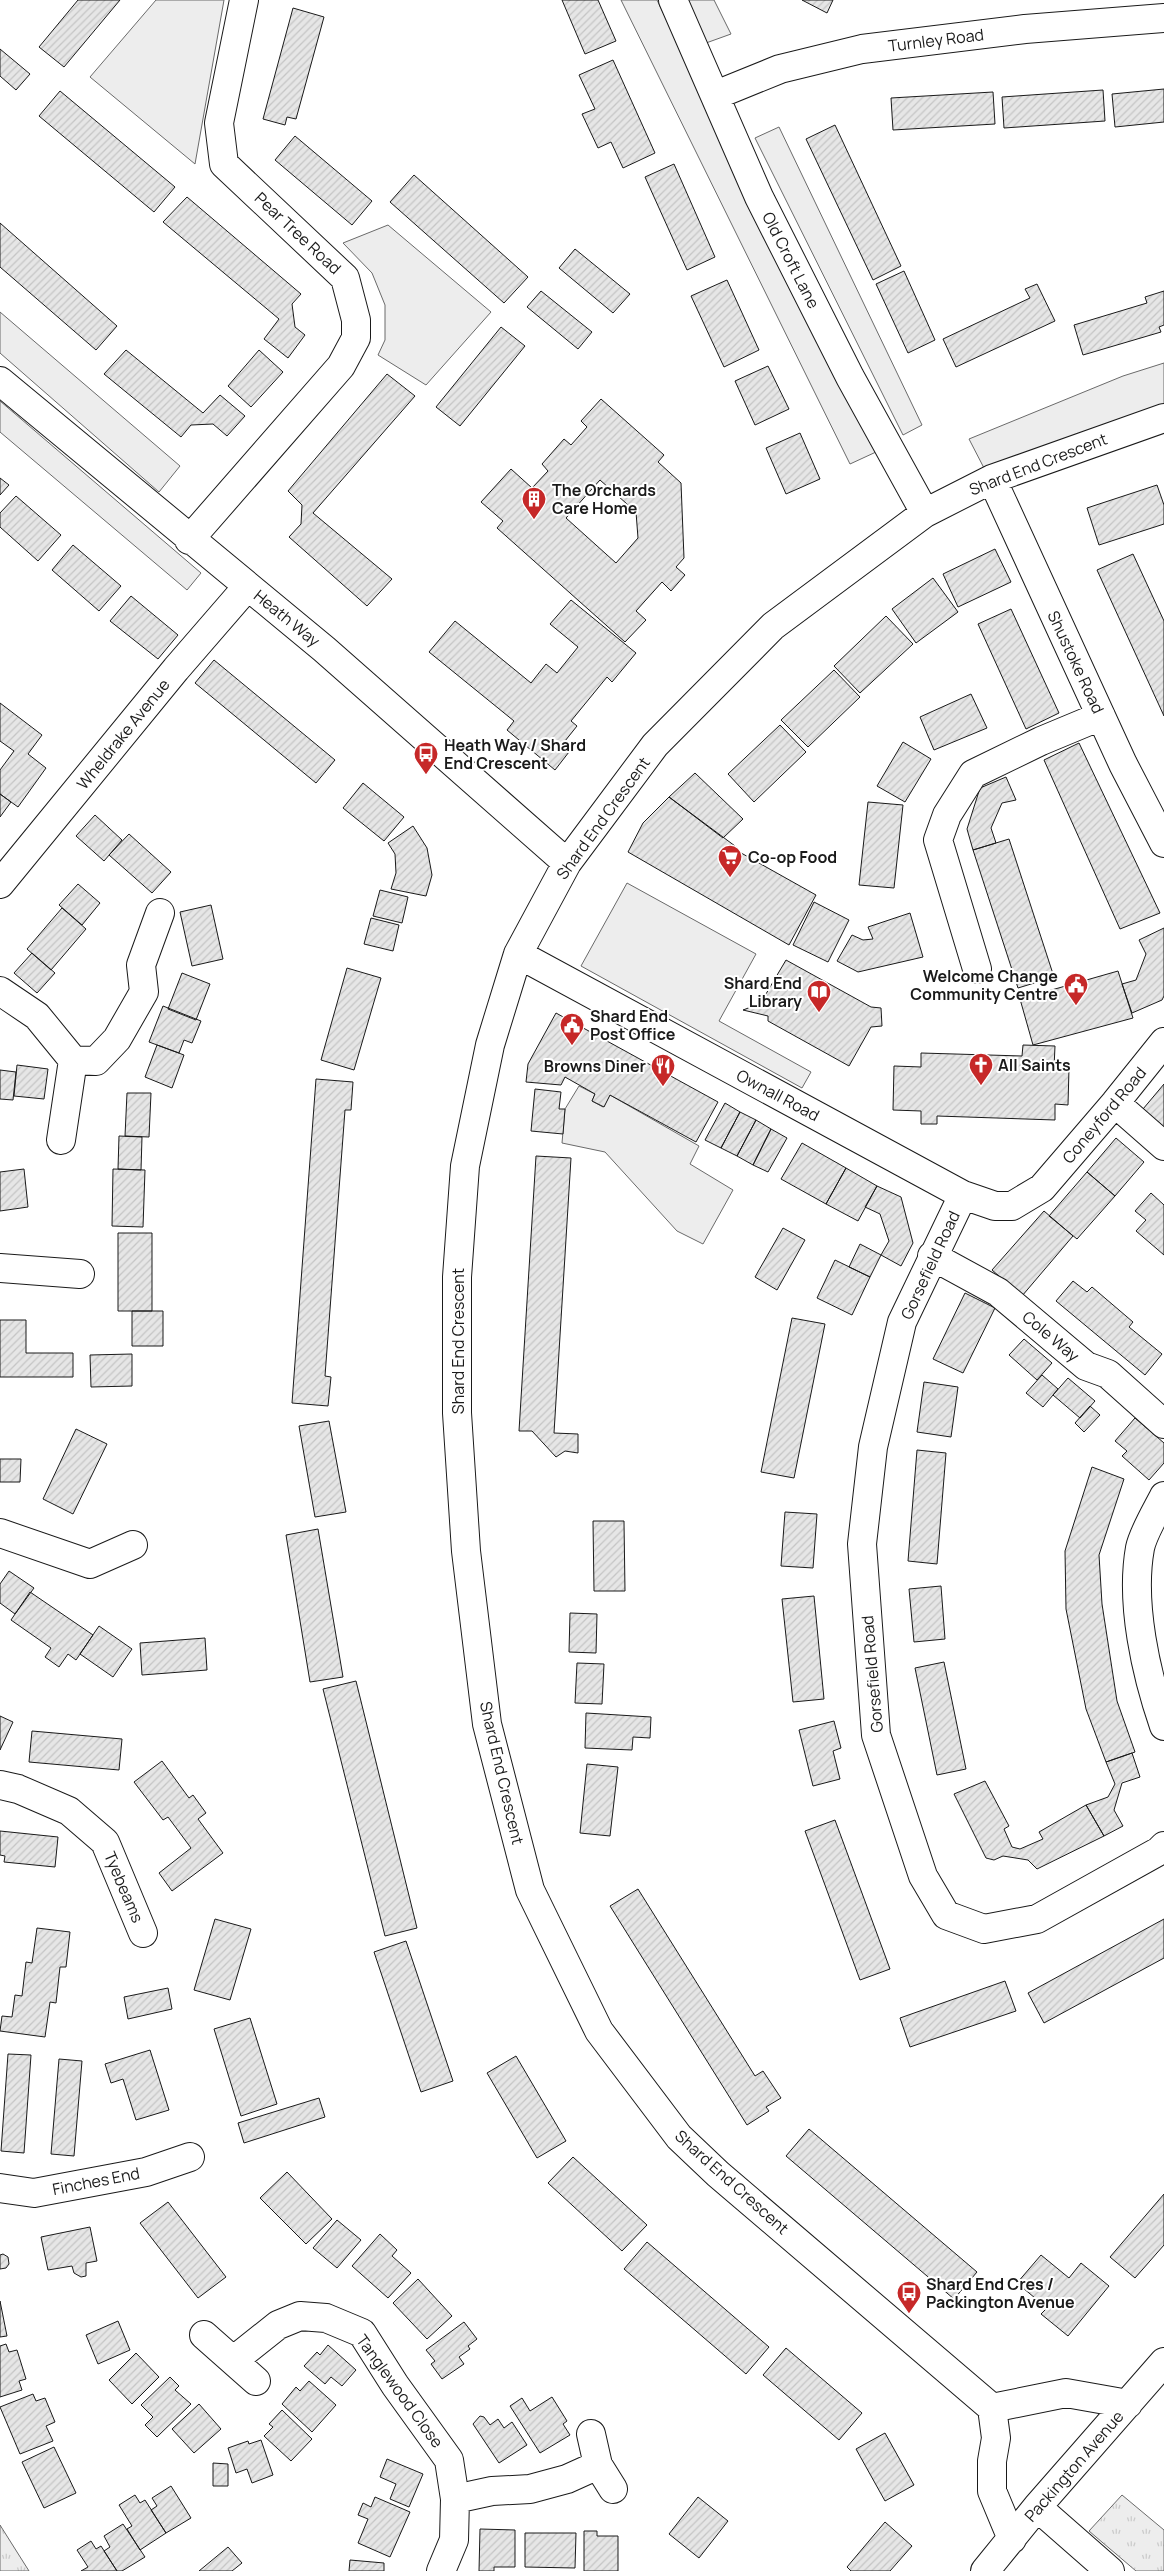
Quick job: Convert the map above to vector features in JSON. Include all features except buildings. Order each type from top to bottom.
[{"type":"street","name":"Pear Tree Road","points":[[190,540],[341,366],[356,338],[356,320],[345,278],[224,164],[218,123],[244,0]]},
{"type":"street","name":"Old Croft Lane","points":[[672,0],[716,95],[759,197],[850,377],[925,513]]},
{"type":"street","name":"Turnley Road","points":[[716,95],[780,69],[862,49],[1026,29],[1164,18]]},
{"type":"street","name":"Heath Way","points":[[0,381],[324,649],[567,863]]},
{"type":"street","name":"Shard End Crescent","points":[[992,2408],[718,2174],[679,2137],[599,2031],[530,1890],[487,1724],[466,1551],[457,1413],[457,1277],[465,1166],[490,1045],[518,954],[567,863],[655,745],[773,626],[925,513],[992,479],[1164,418]]},
{"type":"street","name":"Shustoke Road","points":[[992,479],[1123,764],[1164,843]]},
{"type":"street","name":"Wheldrake Avenue","points":[[1,881],[247,587]]},
{"type":"street","points":[[977,969],[938,840],[947,815],[973,774],[1041,741],[1101,716]]},
{"type":"street","points":[[73,1060],[96,1061],[117,1039],[144,992],[141,965],[160,913]]},
{"type":"street","name":"Ownall Road","points":[[518,954],[963,1195],[995,1206],[1012,1206],[1042,1188]]},
{"type":"street","points":[[0,991],[37,1016],[73,1060],[61,1140]]},
{"type":"street","name":"Coneyford Road","points":[[1042,1188],[1115,1103],[1164,1042]]},
{"type":"street","points":[[1115,1103],[1164,1146]]},
{"type":"street","name":"Gorsefield Road","points":[[963,1195],[932,1256],[900,1331],[873,1447],[862,1544],[876,1734],[923,1876],[946,1915],[984,1929],[1037,1919],[1159,1851],[1164,1846]]},
{"type":"street","name":"Cole Way","points":[[932,1256],[998,1292],[1086,1366],[1108,1374],[1164,1424]]},
{"type":"street","points":[[0,1268],[80,1274]]},
{"type":"street","points":[[1164,1496],[1140,1547],[1137,1606],[1155,1699],[1164,1726]]},
{"type":"street","points":[[0,1533],[90,1564],[133,1545]]},
{"type":"street","name":"Tyebeams","points":[[0,1785],[18,1789],[69,1810],[105,1842],[143,1933]]},
{"type":"street","name":"Finches End","points":[[0,2188],[34,2192],[146,2172],[190,2157]]},
{"type":"street","name":"Tanglewood Close","points":[[234,2360],[278,2324],[300,2316],[326,2318],[362,2333],[395,2385],[449,2460],[455,2499],[454,2540],[441,2571]]},
{"type":"street","points":[[204,2335],[256,2381]]},
{"type":"street","name":"Packington Avenue","points":[[984,2571],[1037,2507],[1164,2362]]},
{"type":"street","points":[[1012,2539],[992,2491],[992,2461],[996,2438],[992,2408],[1066,2393],[1128,2404]]},
{"type":"street","points":[[591,2434],[598,2465],[613,2489]]},
{"type":"street","points":[[455,2499],[492,2491],[530,2489],[567,2479],[598,2465]]},
{"type":"street","points":[[1037,2507],[1110,2571]]},
{"type":"shaded area","points":[[156,0],[224,0],[195,164],[90,77]]},
{"type":"shaded area","points":[[621,0],[657,0],[876,452],[850,464]]},
{"type":"shaded area","points":[[686,0],[714,0],[731,34],[706,43]]},
{"type":"shaded area","points":[[779,127],[922,425],[903,435],[755,138]]},
{"type":"shaded area","points":[[388,225],[491,312],[426,385],[378,355],[385,340],[385,305],[372,273],[343,243]]},
{"type":"shaded area","points":[[0,312],[180,466],[159,492],[0,353]]},
{"type":"shaded area","points":[[1164,363],[1164,406],[985,470],[969,439],[1123,376]]},
{"type":"shaded area","points":[[0,401],[201,573],[187,590],[0,432]]},
{"type":"shaded area","points":[[627,883],[756,954],[719,1021],[811,1072],[802,1088],[581,966]]},
{"type":"shaded area","points":[[579,1086],[595,1094],[592,1101],[603,1107],[610,1095],[699,1146],[690,1164],[733,1190],[703,1244],[677,1231],[605,1152],[562,1143],[565,1109]]},
{"type":"green space","points":[[1122,2495],[1164,2530],[1164,2571],[1136,2571],[1089,2531]]},
{"type":"green space","points":[[0,2525],[29,2571],[0,2571]]},
{"type":"place","name":"The Orchards Care Home","points":[[534,520]]},
{"type":"place","name":"Heath Way / Shard End Crescent","points":[[426,775]]},
{"type":"place","name":"Co-op Food","points":[[730,878]]},
{"type":"place","name":"Welcome Change Community Centre","points":[[1076,1006]]},
{"type":"place","name":"Shard End Library","points":[[819,1013]]},
{"type":"place","name":"Shard End Post Office","points":[[572,1046]]},
{"type":"place","name":"All Saints","points":[[981,1086]]},
{"type":"place","name":"Browns Diner","points":[[663,1087]]},
{"type":"place","name":"Shard End Cres / Packington Avenue","points":[[909,2314]]}]
